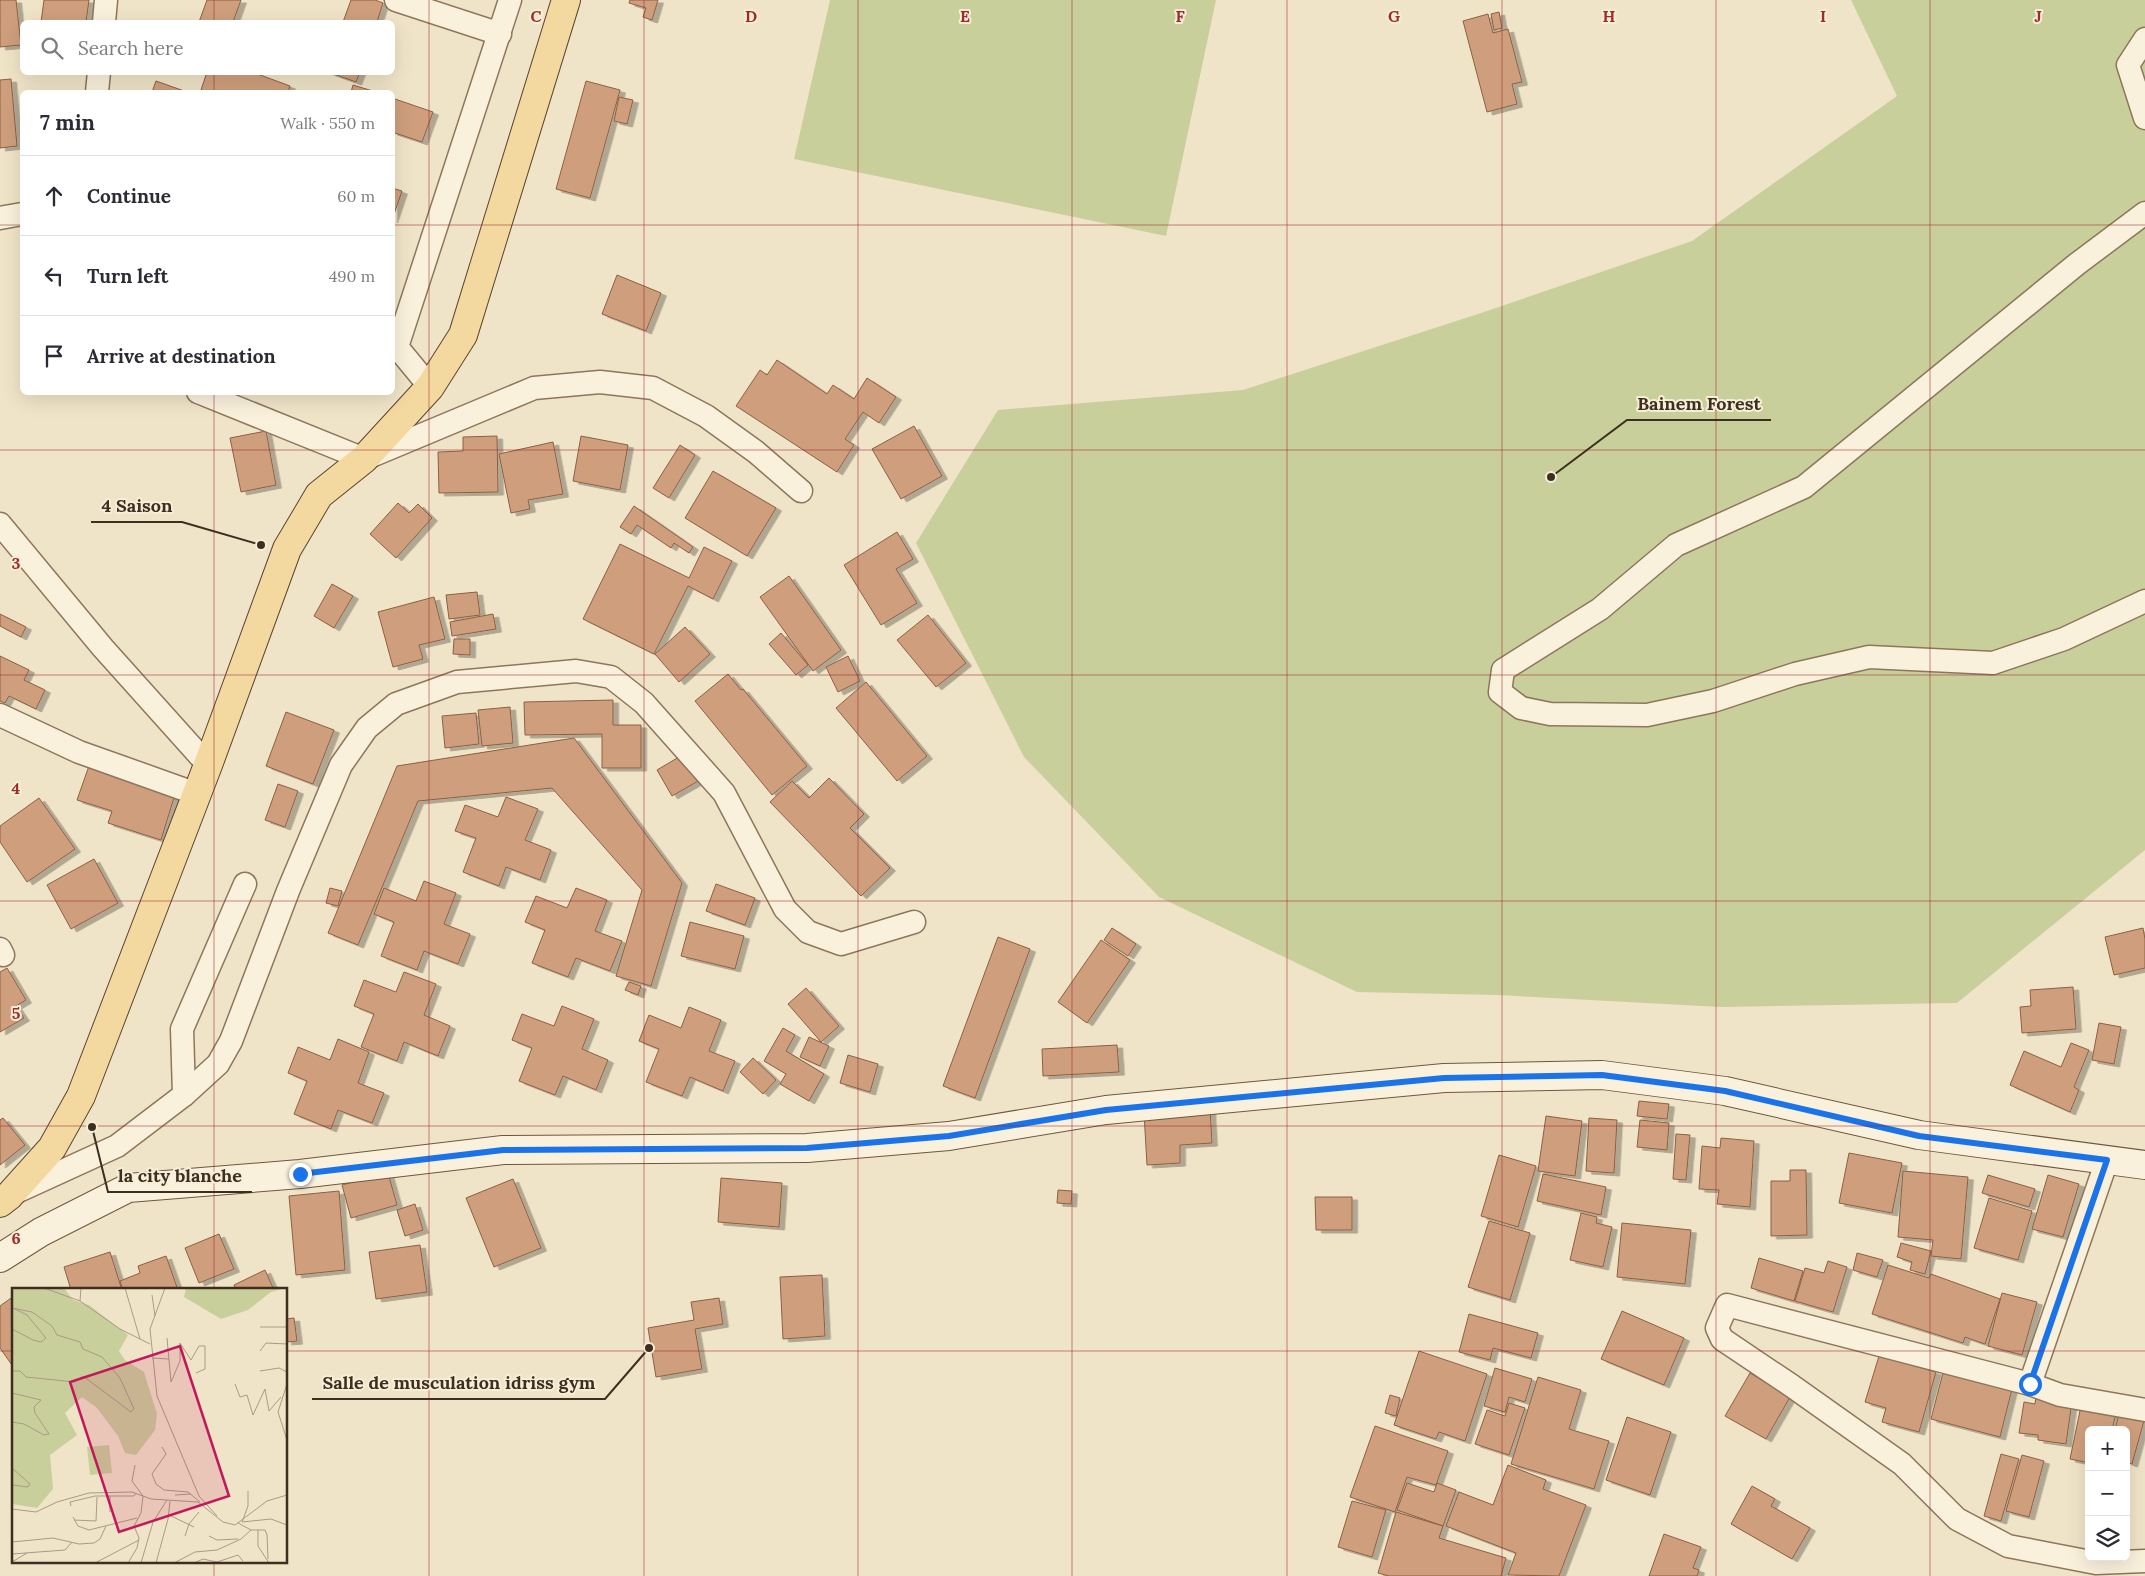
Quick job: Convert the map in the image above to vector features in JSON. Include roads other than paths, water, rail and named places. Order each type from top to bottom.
[{"type":"main road","points":[[5,1199],[52,1148],[81,1096],[208,765],[287,549],[319,495],[364,459],[430,387],[463,335],[566,0]]},
{"type":"street","points":[[104,20],[106,0]]},
{"type":"street","points":[[396,0],[500,34]]},
{"type":"street","points":[[430,387],[397,347],[510,0]]},
{"type":"street","points":[[2145,40],[2128,65],[2145,118]]},
{"type":"street","points":[[97,90],[99,75]]},
{"type":"street","points":[[2145,213],[2077,264],[1804,486],[1676,545],[1600,609],[1503,670],[1500,692],[1521,708],[1550,714],[1647,715],[1714,701],[1795,674],[1869,657],[1993,663],[2064,639],[2145,602]]},
{"type":"street","points":[[205,395],[364,459],[534,388],[600,382],[653,388],[706,416],[756,452],[800,491]]},
{"type":"street","points":[[0,524],[103,648],[208,765]]},
{"type":"street","points":[[5,1199],[117,1146],[184,1096],[218,1064],[231,1041],[288,891],[341,765],[367,728],[396,704],[457,682],[576,672],[611,677],[644,703],[724,794],[785,909],[808,932],[841,944],[914,922]]},
{"type":"street","points":[[2,719],[79,752],[197,794]]},
{"type":"street","points":[[184,1096],[182,1029],[244,884]]},
{"type":"street","points":[[0,1258],[41,1232],[128,1188],[300,1174],[503,1150],[807,1148],[949,1136],[1106,1110],[1444,1078],[1602,1075],[1725,1091],[1919,1136],[2145,1165]]},
{"type":"street","points":[[2030,1384],[2107,1160]]},
{"type":"street","points":[[2145,1410],[2060,1395],[2030,1384],[1727,1305],[1717,1328],[1722,1340],[1792,1386],[1902,1464],[1957,1518],[2008,1546],[2096,1563],[2145,1561]]},
{"type":"place","name":"Bainem Forest","points":[[1551,477]]},
{"type":"place","name":"4 Saison","points":[[261,545]]},
{"type":"place","name":"la city blanche","points":[[92,1127]]},
{"type":"place","name":"Salle de musculation idriss gym","points":[[649,1348]]}]
